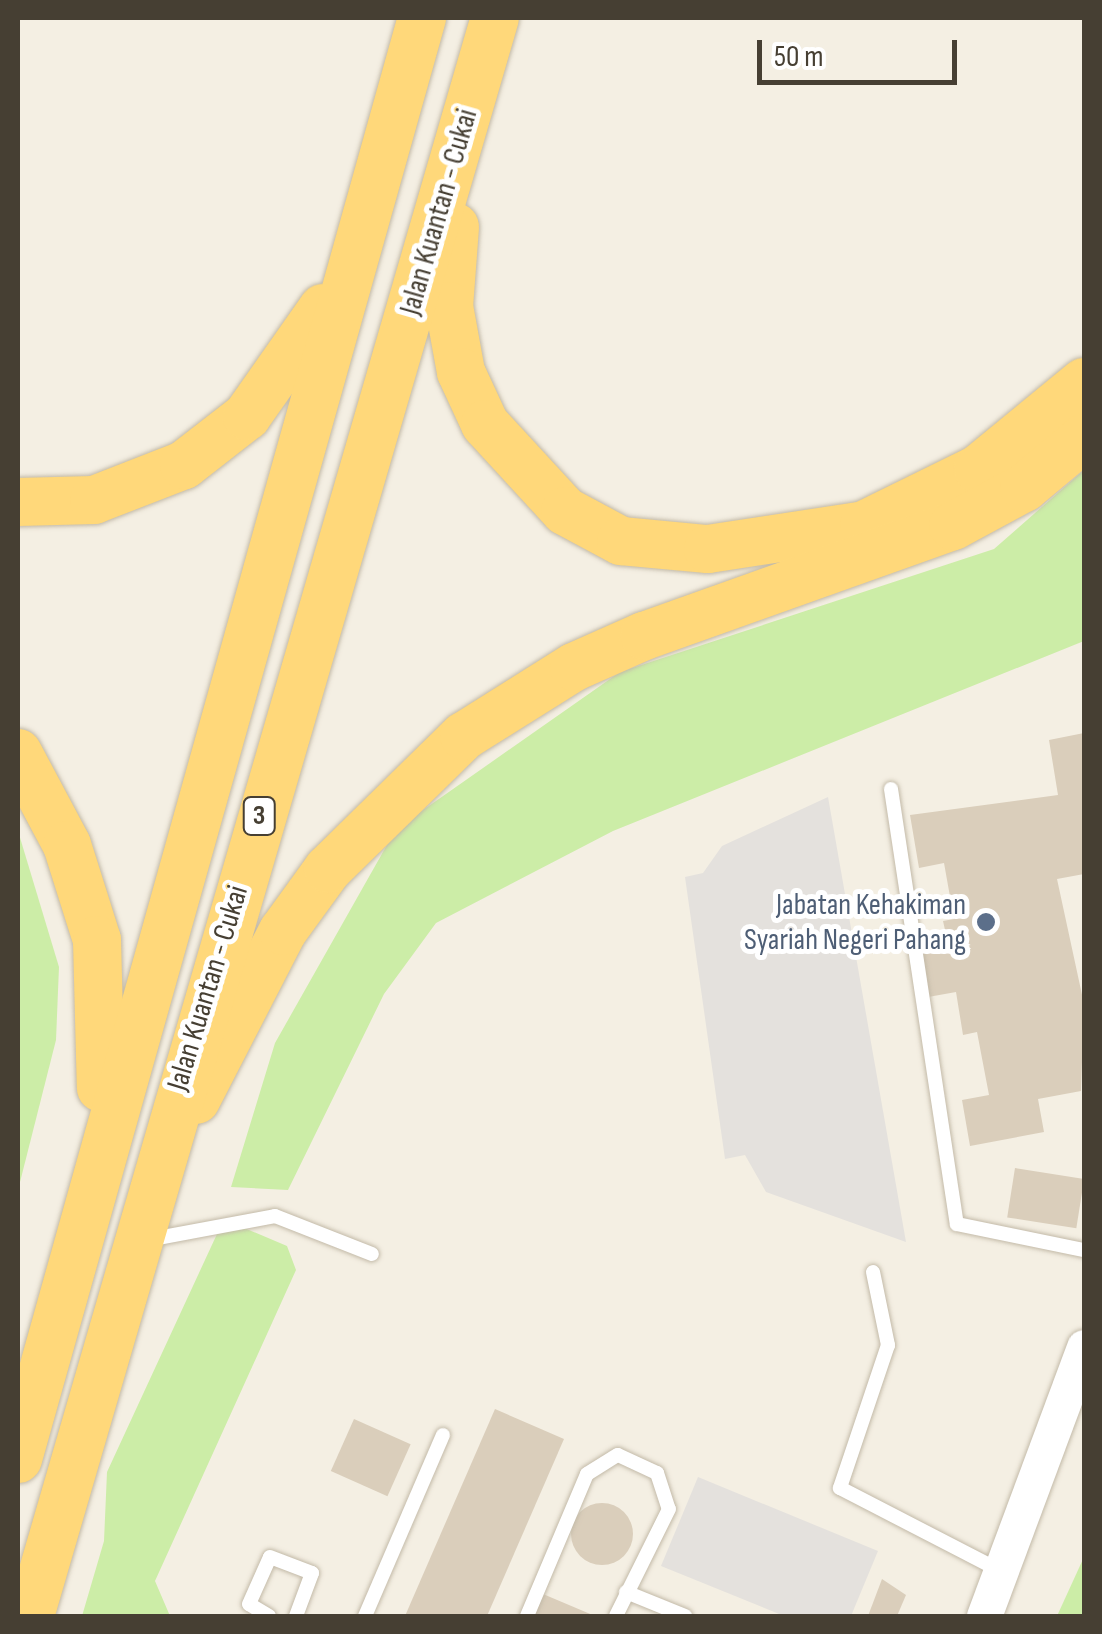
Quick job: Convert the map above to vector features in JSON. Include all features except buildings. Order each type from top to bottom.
[{"type":"highway","name":"Jalan Kuantan - Cukai","points":[[18,1460],[422,18]]},
{"type":"highway","name":"Jalan Kuantan - Cukai","points":[[30,1616],[154,1167],[495,18]]},
{"type":"highway","points":[[461,138],[449,306],[461,372],[520,469],[565,511],[621,540],[708,549],[864,524],[978,470],[1084,382]]},
{"type":"highway","points":[[18,502],[94,500],[184,465],[278,380],[354,263]]},
{"type":"highway","points":[[154,1167],[283,931],[328,869],[464,736],[574,666],[644,636],[953,526],[1024,488],[1084,438]]},
{"type":"highway","points":[[18,753],[67,845],[97,940],[101,1157]]},
{"type":"street","points":[[984,1616],[1084,1347]]},
{"type":"lane","points":[[892,788],[957,1224],[1084,1250]]},
{"type":"lane","points":[[134,1242],[275,1216],[372,1254]]},
{"type":"lane","points":[[873,1272],[888,1345],[840,1488],[1002,1571]]},
{"type":"lane","points":[[365,1616],[443,1435]]},
{"type":"lane","points":[[527,1616],[588,1474],[618,1455],[656,1473],[669,1508],[616,1616]]},
{"type":"lane","points":[[270,1616],[248,1604],[270,1557],[312,1573],[296,1616]]},
{"type":"lane","points":[[626,1592],[685,1616]]},
{"type":"green space","points":[[1084,470],[1084,641],[613,831],[436,923],[384,994],[288,1190],[231,1187],[275,1043],[396,829],[620,672],[994,549]]},
{"type":"green space","points":[[18,831],[59,967],[56,1040],[18,1190]]},
{"type":"green space","points":[[242,1227],[287,1246],[296,1270],[155,1581],[170,1616],[82,1616],[104,1541],[107,1472],[217,1234]]},
{"type":"green space","points":[[1084,1557],[1084,1616],[1057,1616]]},
{"type":"shaded area","points":[[828,797],[906,1242],[766,1192],[745,1155],[725,1159],[685,877],[703,873],[722,846]]},
{"type":"shaded area","points":[[698,1477],[878,1551],[851,1616],[784,1616],[661,1566]]},
{"type":"place","name":"Jabatan Kehakiman Syariah Negeri Pahang","points":[[986,922]]}]
